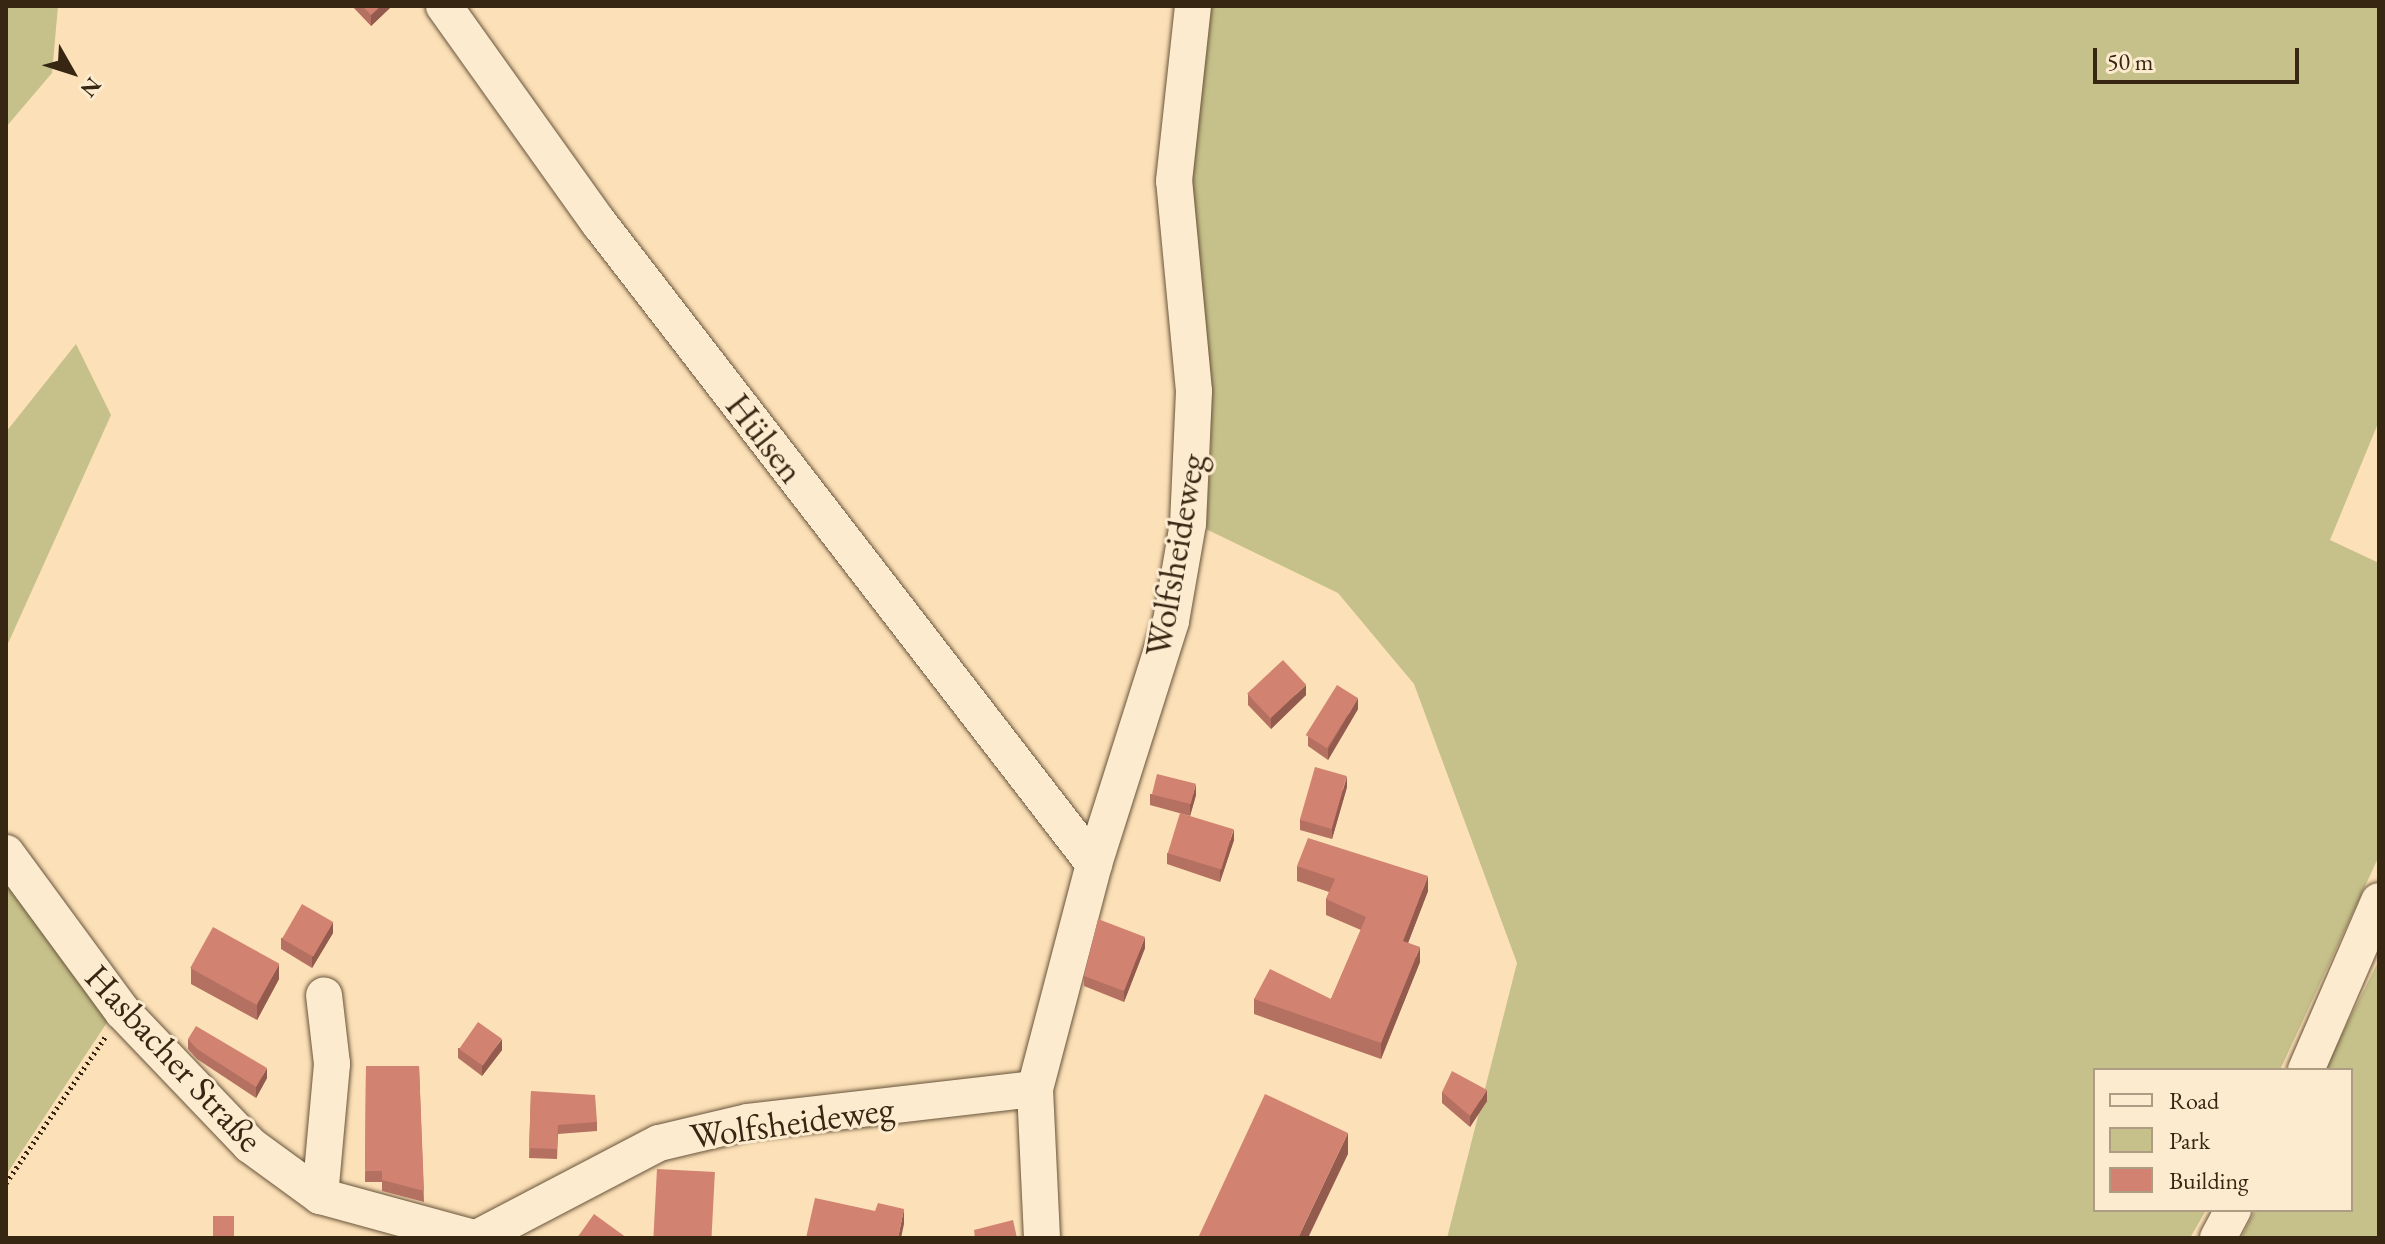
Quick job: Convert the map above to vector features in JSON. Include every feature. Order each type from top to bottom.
[{"type":"street","name":"Hülsen","points":[[444,6],[599,223],[1094,864]]},
{"type":"street","name":"Wolfsheideweg","points":[[1042,1238],[1035,1089],[1094,864],[1171,621],[1192,494],[1194,391],[1174,181],[1193,6]]},
{"type":"street","name":"Hasbacher Straße","points":[[6,853],[123,1012],[250,1145],[320,1196],[475,1238]]},
{"type":"street","points":[[2307,1068],[2379,901]]},
{"type":"street","points":[[320,1196],[332,1064],[324,995]]},
{"type":"street","name":"Wolfsheideweg","points":[[475,1238],[659,1143],[748,1122],[1035,1089]]},
{"type":"street","points":[[2218,1238],[2232,1212]]},
{"type":"path","points":[[6,1183],[123,1012]]},
{"type":"green space","points":[[6,6],[58,6],[52,73],[6,127]]},
{"type":"green space","points":[[1210,6],[2379,6],[2379,421],[2330,540],[2379,563],[2379,856],[2281,1068],[2093,1068],[2093,1212],[2205,1212],[2190,1238],[1447,1238],[1517,963],[1414,684],[1338,593],[1206,529],[1211,439],[1189,178]]},
{"type":"green space","points":[[76,344],[111,415],[6,648],[6,432]]},
{"type":"green space","points":[[6,875],[108,1021],[6,1175]]},
{"type":"green space","points":[[2379,960],[2379,1238],[2241,1238],[2254,1212],[2353,1212],[2353,1068],[2325,1068]]},
{"type":"building","points":[[362,6],[381,6],[371,15]]},
{"type":"building","points":[[1283,660],[1306,685],[1270,718],[1247,693]]},
{"type":"building","points":[[1337,685],[1358,698],[1327,748],[1306,735]]},
{"type":"building","points":[[1315,767],[1347,776],[1332,829],[1300,820]]},
{"type":"building","points":[[1157,774],[1196,784],[1191,804],[1152,794]]},
{"type":"building","points":[[1180,813],[1234,829],[1221,870],[1168,853]]},
{"type":"building","points":[[1308,838],[1428,876],[1403,941],[1420,947],[1381,1043],[1254,999],[1270,969],[1331,999],[1366,917],[1326,899],[1335,879],[1297,866]]},
{"type":"building","points":[[302,904],[333,922],[313,957],[282,939]]},
{"type":"building","points":[[1098,919],[1145,937],[1124,991],[1084,976]]},
{"type":"building","points":[[213,927],[279,964],[257,1005],[190,968]]},
{"type":"building","points":[[478,1022],[502,1039],[483,1066],[459,1049]]},
{"type":"building","points":[[196,1026],[267,1068],[256,1087],[197,1049],[188,1039]]},
{"type":"building","points":[[366,1066],[419,1066],[424,1191],[382,1180],[382,1171],[365,1171]]},
{"type":"building","points":[[1452,1071],[1487,1090],[1470,1116],[1442,1092]]},
{"type":"building","points":[[531,1091],[595,1095],[597,1122],[558,1125],[557,1149],[529,1148]]},
{"type":"building","points":[[1265,1094],[1348,1133],[1298,1238],[1198,1238]]},
{"type":"building","points":[[657,1169],[715,1172],[711,1238],[653,1238]]},
{"type":"building","points":[[815,1198],[875,1211],[878,1203],[904,1209],[898,1238],[806,1238]]},
{"type":"building","points":[[594,1214],[627,1238],[577,1238]]},
{"type":"building","points":[[213,1216],[234,1216],[234,1238],[213,1238]]},
{"type":"building","points":[[1013,1220],[1017,1238],[975,1238],[974,1230]]}]
